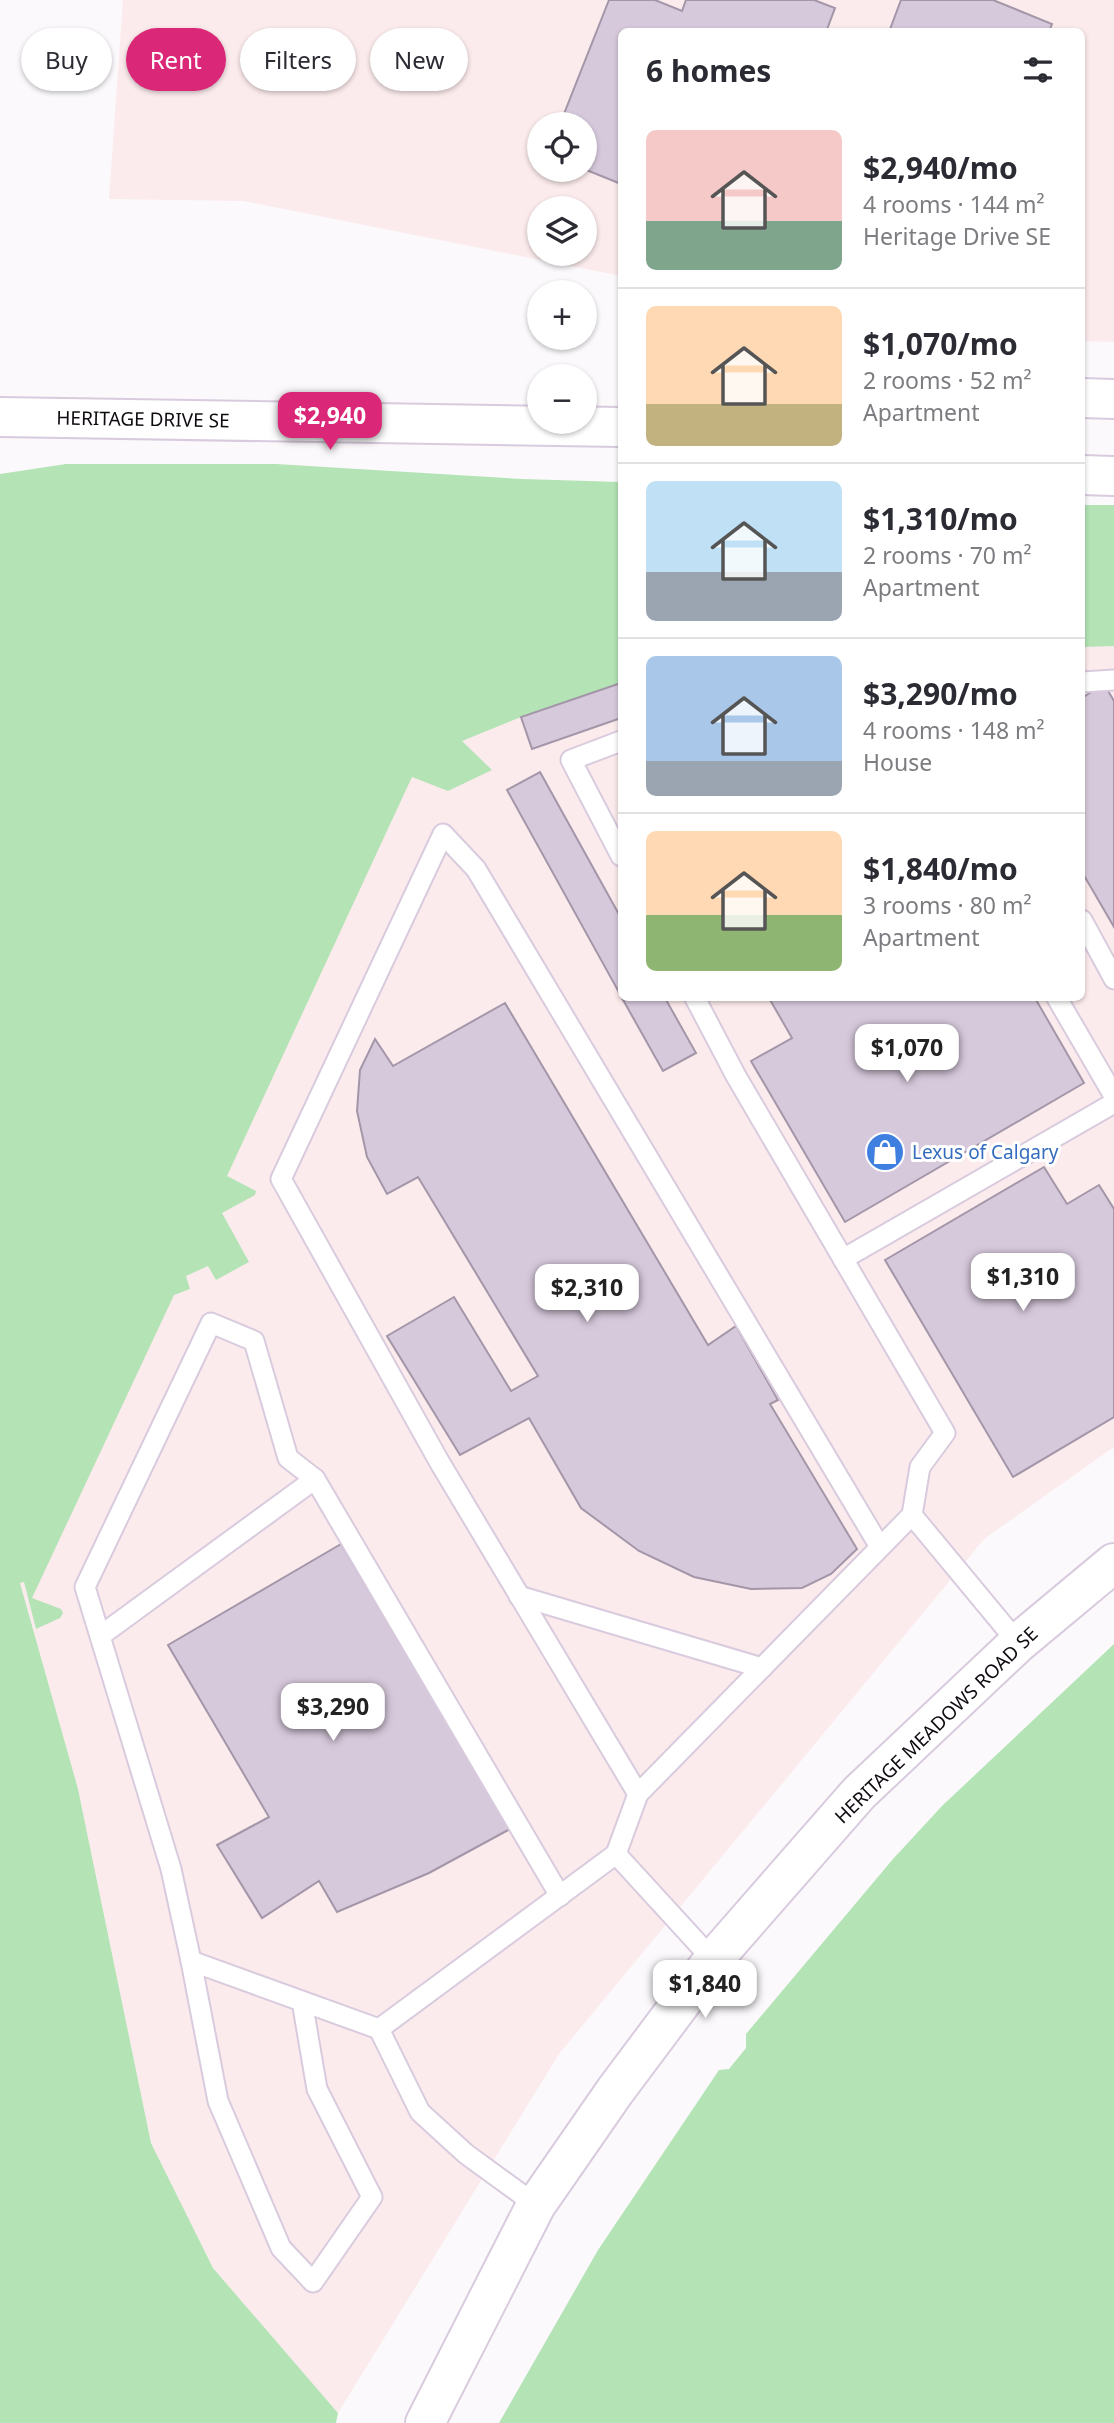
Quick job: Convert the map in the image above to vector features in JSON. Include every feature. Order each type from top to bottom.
[{"type":"main road","points":[[1085,398],[1114,399]]},
{"type":"main road","name":"HERITAGE DRIVE SE","points":[[0,417],[618,426]]},
{"type":"main road","points":[[1085,475],[1114,476]]},
{"type":"main road","name":"HERITAGE MEADOWS ROAD SE","points":[[425,2423],[536,2204],[615,2091],[713,1960],[859,1793],[1018,1643],[1114,1563]]},
{"type":"lane","points":[[1085,682],[1114,680]]},
{"type":"lane","points":[[618,742],[571,760],[618,850]]},
{"type":"lane","points":[[638,1794],[440,1464],[281,1179],[443,834],[475,869],[880,1547]]},
{"type":"lane","points":[[1085,926],[1114,979]]},
{"type":"lane","points":[[379,2029],[616,1854],[638,1794],[912,1515],[920,1467],[945,1433],[736,1076],[697,1001]]},
{"type":"lane","points":[[1059,1001],[1114,1096]]},
{"type":"lane","points":[[843,1259],[1114,1103]]},
{"type":"lane","points":[[302,2001],[317,2089],[372,2197],[313,2282],[281,2248],[219,2101],[172,1869],[85,1587],[211,1323],[254,1341],[288,1458],[315,1479],[560,1896]]},
{"type":"lane","points":[[100,1636],[315,1479]]},
{"type":"lane","points":[[912,1515],[1018,1643]]},
{"type":"lane","points":[[519,1596],[762,1668]]},
{"type":"lane","points":[[616,1854],[713,1960]]},
{"type":"lane","points":[[191,1961],[379,2029],[420,2112],[466,2154],[536,2204]]},
{"type":"shaded area","points":[[123,0],[1114,0],[1114,342],[1085,341],[1085,28],[618,28],[618,275],[571,266],[597,266],[597,196],[527,196],[527,257],[244,201],[109,199]]},
{"type":"shaded area","points":[[1085,630],[1114,630],[1114,1447],[984,1539],[559,2054],[338,2413],[213,2268],[151,2143],[78,1789],[20,1583],[392,728],[618,647],[618,1001],[1085,1001]]},
{"type":"green space","points":[[66,464],[276,464],[522,479],[618,482],[618,684],[521,717],[462,741],[492,770],[448,791],[412,777],[227,1176],[256,1191],[255,1195],[222,1213],[249,1262],[216,1280],[208,1266],[186,1276],[190,1289],[174,1295],[32,1598],[61,1609],[63,1613],[60,1618],[36,1629],[24,1582],[20,1583],[78,1789],[151,2143],[213,2268],[338,2413],[336,2423],[0,2423],[0,474]]},
{"type":"green space","points":[[1085,505],[1114,505],[1114,646],[1085,647]]},
{"type":"green space","points":[[1114,1644],[1114,2423],[499,2423],[598,2250],[719,2070],[729,2069],[746,2048],[746,2034],[893,1859],[942,1806]]},
{"type":"building","points":[[609,0],[655,0],[682,11],[686,0],[814,0],[835,8],[828,28],[618,28],[618,183],[597,174],[597,112],[565,112]]},
{"type":"building","points":[[901,0],[993,0],[1052,24],[1050,28],[890,28]]},
{"type":"building","points":[[618,684],[618,719],[532,749],[521,717]]},
{"type":"building","points":[[1104,684],[1114,701],[1114,927],[1085,877],[1085,696]]},
{"type":"building","points":[[540,772],[618,913],[618,991],[507,790]]},
{"type":"building","points":[[624,1001],[667,1001],[696,1053],[663,1071]]},
{"type":"building","name":"Lexus of Calgary","points":[[771,1001],[1037,1001],[1084,1083],[845,1222],[751,1061],[792,1038]]},
{"type":"building","points":[[505,1003],[708,1345],[736,1326],[778,1400],[770,1404],[857,1549],[831,1574],[802,1588],[751,1589],[694,1577],[639,1551],[581,1508],[529,1418],[460,1455],[387,1336],[454,1297],[511,1391],[538,1376],[418,1177],[387,1194],[367,1157],[357,1111],[360,1070],[375,1039],[393,1066]]},
{"type":"building","name":"Lexus of Calgary","points":[[1044,1167],[1067,1204],[1099,1185],[1114,1209],[1114,1417],[1013,1477],[885,1260]]},
{"type":"building","points":[[341,1544],[510,1829],[429,1873],[337,1912],[319,1881],[262,1918],[217,1845],[269,1817],[168,1645]]},
{"type":"place","name":"Lexus of Calgary","points":[[885,1152]]}]
